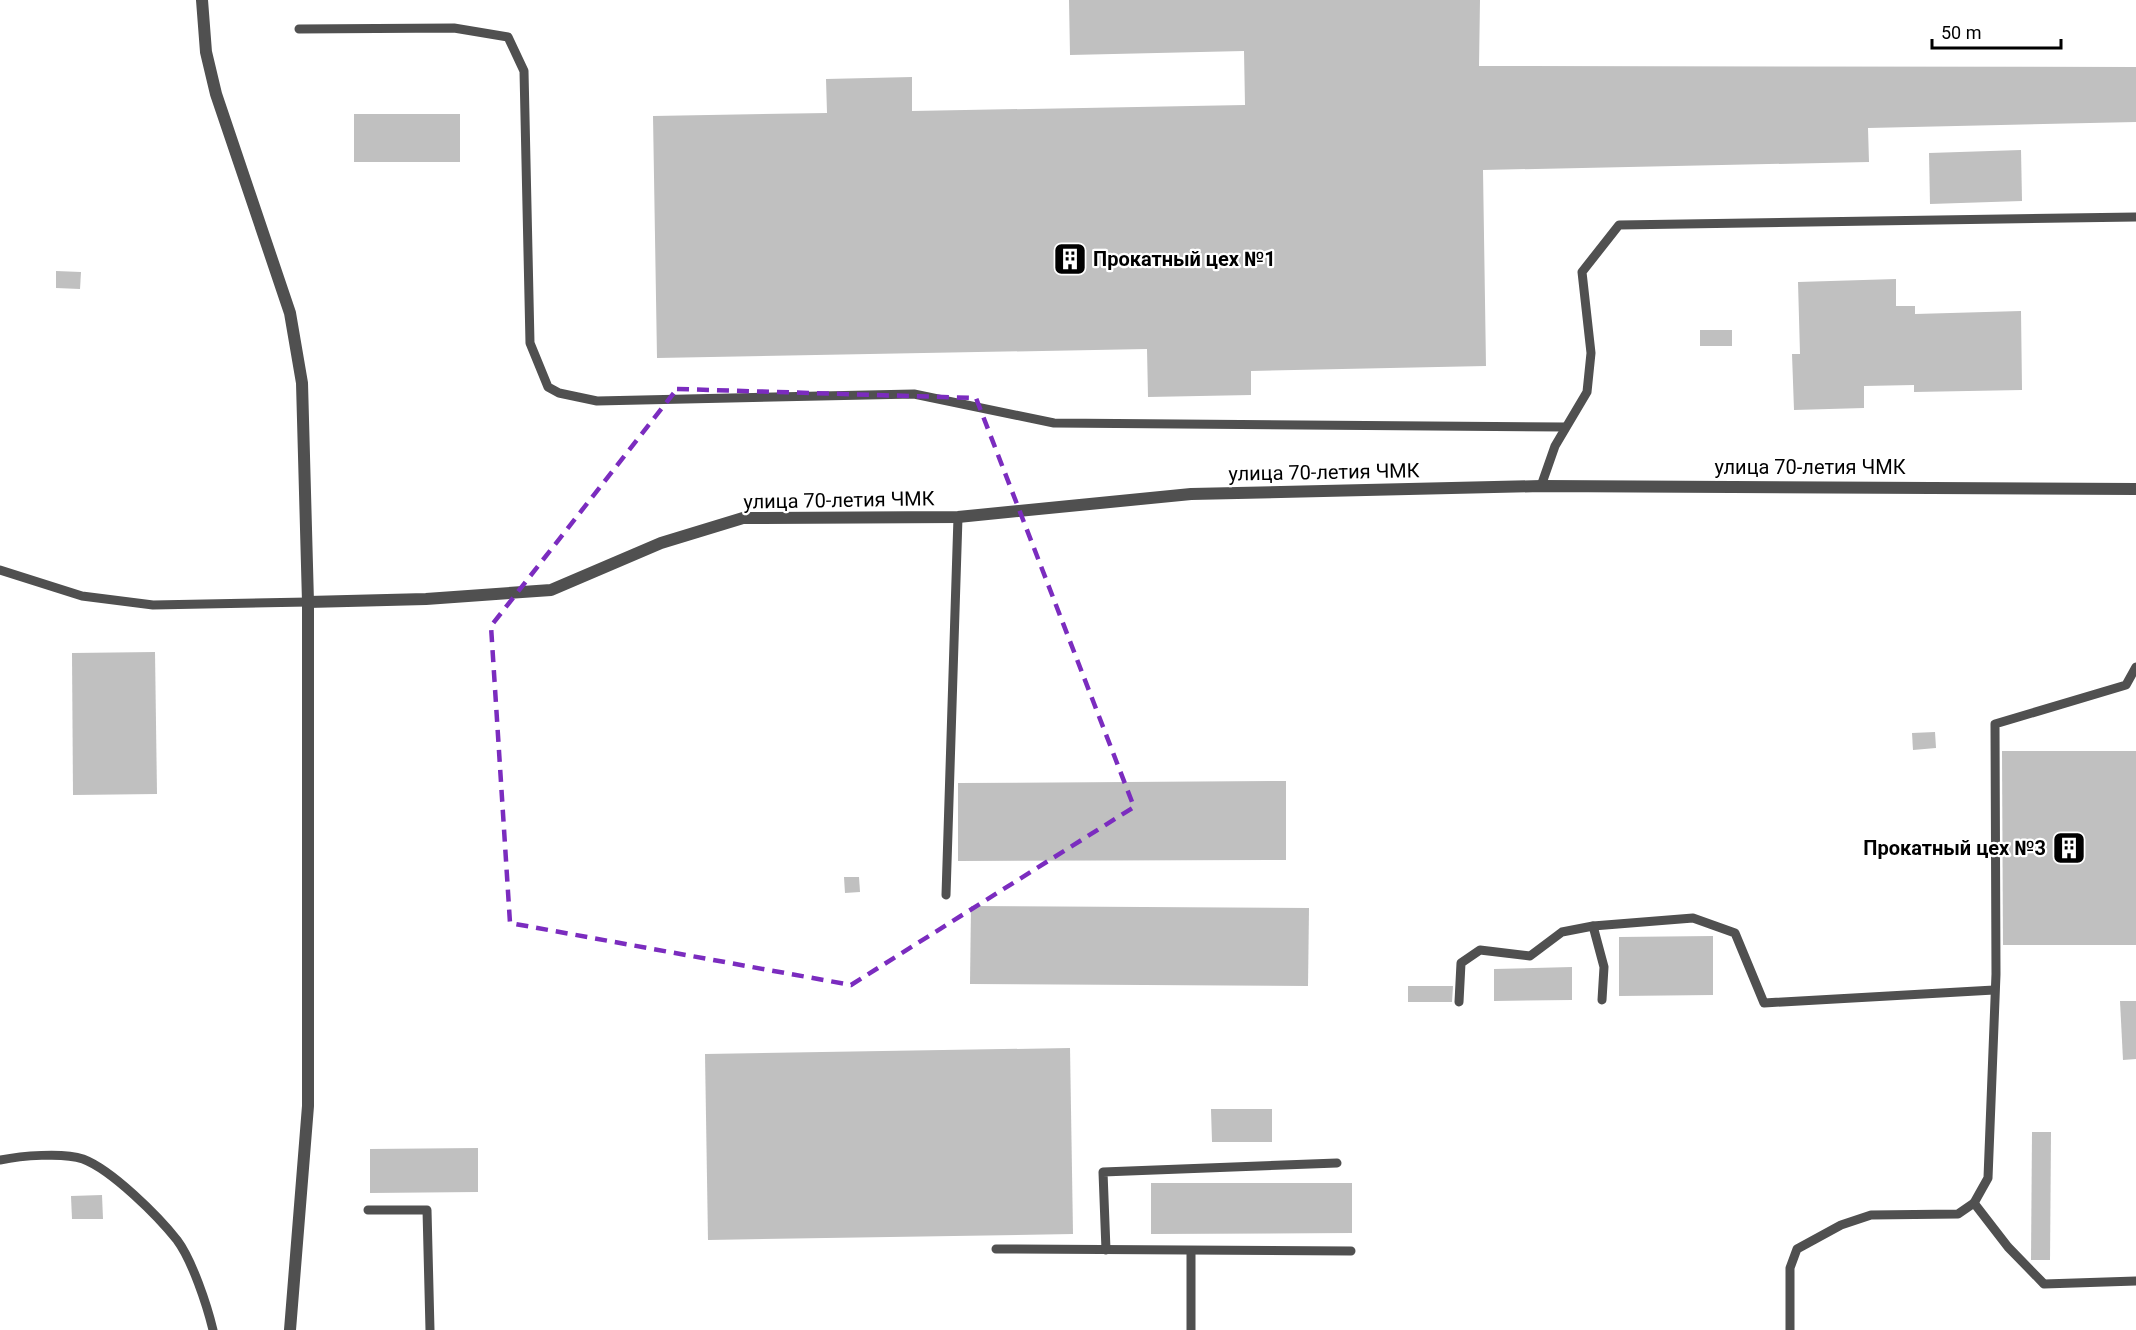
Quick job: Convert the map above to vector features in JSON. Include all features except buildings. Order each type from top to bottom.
[{"type":"street","points":[[202,0],[206,52],[216,94],[290,314],[302,384],[308,602],[308,1106],[290,1330]]},
{"type":"street","name":"улица 70-летия ЧМК","points":[[308,602],[527,593],[551,590],[661,543],[743,518],[958,517],[1191,494],[1541,486],[2136,489]]},
{"type":"lane","points":[[299,29],[454,28],[508,37],[524,71],[530,343],[548,387],[559,393],[597,401],[914,394],[1054,423],[1565,427]]},
{"type":"lane","points":[[1541,486],[1555,446],[1587,392],[1591,352],[1582,272],[1619,225],[2136,218]]},
{"type":"lane","points":[[946,895],[958,517]]},
{"type":"lane","points":[[0,570],[82,596],[153,605],[308,602]]},
{"type":"lane","points":[[1790,1330],[1790,1268],[1797,1249],[1841,1225],[1871,1215],[1958,1214],[1974,1203],[1988,1178],[1994,990],[1995,724],[2126,684],[2136,667]]},
{"type":"lane","points":[[1459,1002],[1461,963],[1480,950],[1530,956],[1562,932],[1593,926],[1693,918],[1735,933],[1764,1003],[1994,990]]},
{"type":"lane","points":[[1593,926],[1604,967],[1602,1000]]},
{"type":"lane","points":[[0,1160],[43,1156],[82,1159],[125,1187],[178,1241],[206,1303],[213,1330]]},
{"type":"lane","points":[[1106,1250],[1103,1172],[1337,1163]]},
{"type":"lane","points":[[1974,1203],[2008,1247],[2044,1284],[2136,1281]]},
{"type":"lane","points":[[368,1210],[427,1210],[430,1330]]},
{"type":"lane","points":[[996,1249],[1351,1251]]},
{"type":"lane","points":[[1191,1251],[1191,1330]]},
{"type":"highlighted area","points":[[677,389],[976,398],[1134,807],[851,985],[510,923],[491,626]]},
{"type":"place","name":"Прокатный цех №1","points":[[1070,259]]},
{"type":"place","name":"Прокатный цех №3","points":[[2069,848]]}]
